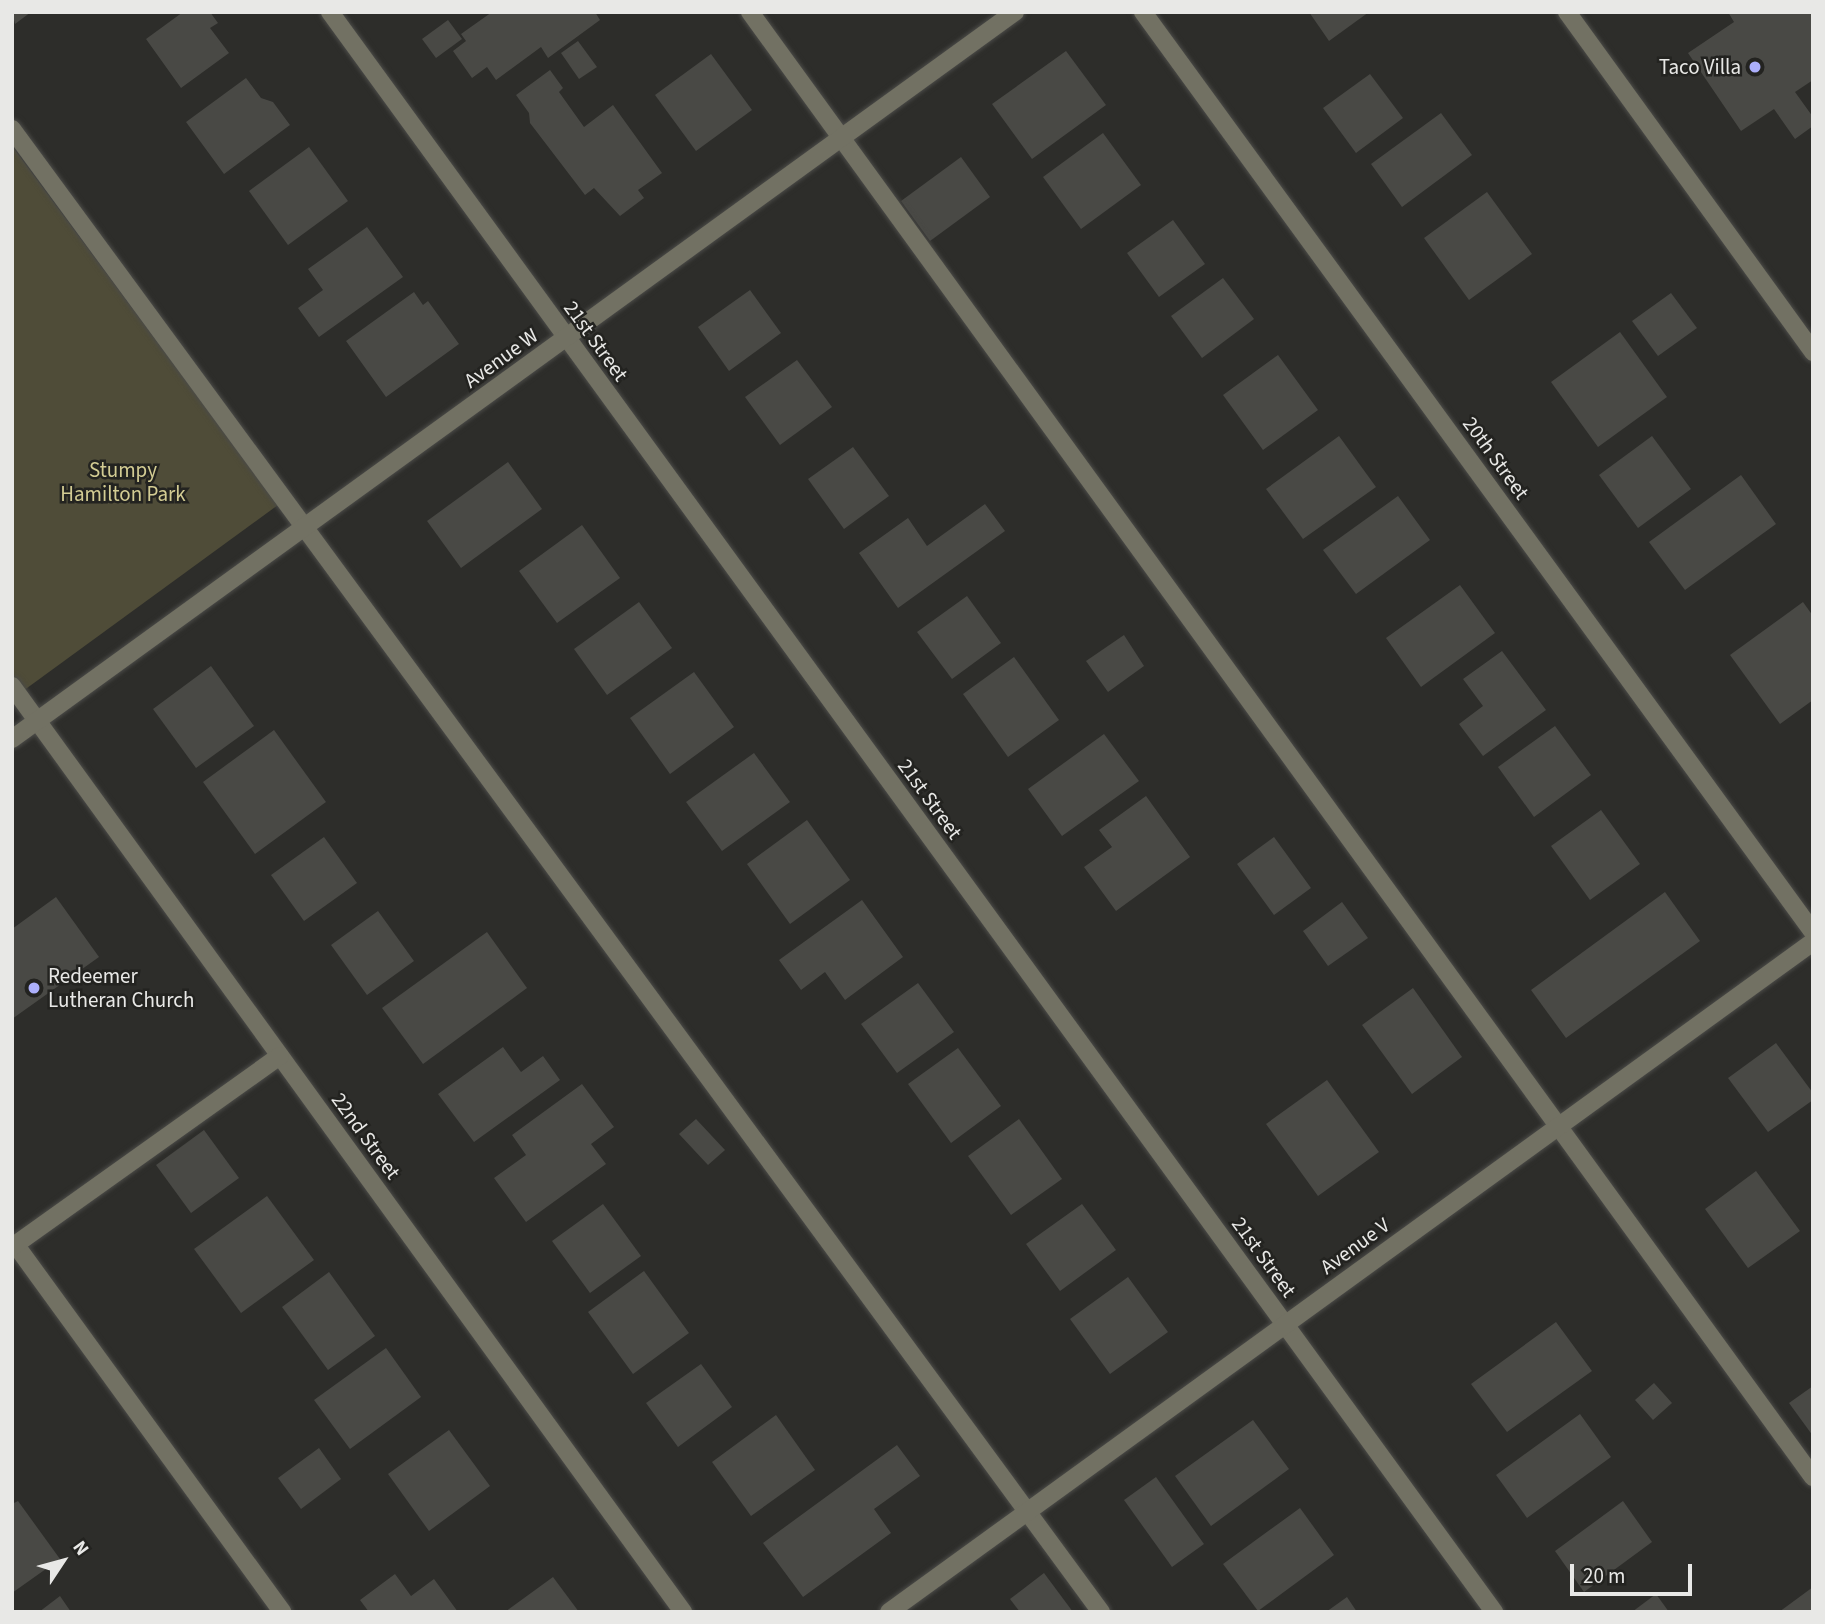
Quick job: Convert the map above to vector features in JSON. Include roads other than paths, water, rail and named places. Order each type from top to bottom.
[{"type":"street","name":"21st Street","points":[[330,12],[1494,1612]]},
{"type":"street","points":[[750,12],[1556,1128],[1813,1477]]},
{"type":"street","name":"Avenue W","points":[[12,739],[1015,12]]},
{"type":"street","name":"20th Street","points":[[1143,12],[1813,932]]},
{"type":"street","points":[[1567,12],[1813,352]]},
{"type":"street","points":[[12,129],[1101,1612]]},
{"type":"street","name":"22nd Street","points":[[12,686],[683,1612]]},
{"type":"street","name":"Avenue V","points":[[889,1612],[1813,942]]},
{"type":"street","points":[[280,1056],[14,1245],[282,1612]]},
{"type":"place","name":"Taco Villa","points":[[1755,67]]},
{"type":"place","name":"Redeemer Lutheran Church","points":[[34,988]]},
{"type":"park label","name":"Stumpy Hamilton Park","points":[[123,482]]}]
